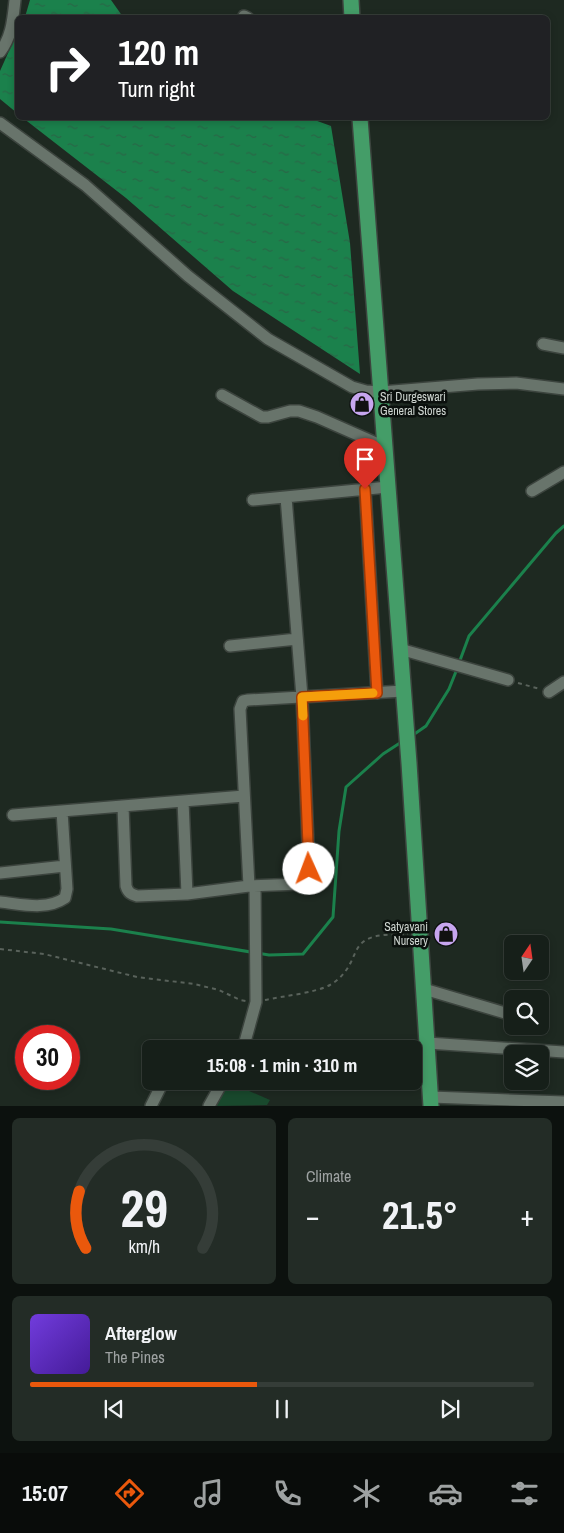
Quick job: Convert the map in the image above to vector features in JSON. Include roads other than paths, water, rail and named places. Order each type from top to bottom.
[{"type":"highway","points":[[351,0],[352,15]]},
{"type":"highway","points":[[360,120],[409,763],[431,1101]]},
{"type":"street","points":[[0,52],[10,32],[15,0]]},
{"type":"street","points":[[0,122],[85,185],[188,276],[268,339],[352,387],[366,391],[381,392],[478,384],[506,384],[564,389]]},
{"type":"street","points":[[543,344],[564,348]]},
{"type":"street","points":[[222,395],[262,416],[268,417],[290,411],[298,411],[317,417],[385,447]]},
{"type":"street","points":[[532,492],[564,472]]},
{"type":"street","points":[[252,500],[388,487]]},
{"type":"street","points":[[365,489],[377,693]]},
{"type":"street","points":[[123,806],[126,886],[127,891],[131,894],[137,896],[187,894],[252,886],[301,884],[306,880],[308,875],[302,697],[286,497]]},
{"type":"street","points":[[230,646],[297,639]]},
{"type":"street","points":[[400,648],[508,680]]},
{"type":"street","points":[[549,692],[564,682]]},
{"type":"street","points":[[245,1040],[256,1002],[252,886],[244,796],[241,705],[243,701],[248,700],[403,692]]},
{"type":"street","points":[[13,815],[244,796]]},
{"type":"street","points":[[182,801],[187,894]]},
{"type":"street","points":[[0,902],[46,906],[57,904],[65,898],[67,889],[62,811]]},
{"type":"street","points":[[0,873],[66,866]]},
{"type":"street","points":[[424,989],[504,1013]]},
{"type":"street","points":[[427,1043],[564,1052]]},
{"type":"street","points":[[151,1106],[159,1090]]},
{"type":"street","points":[[209,1106],[218,1090]]},
{"type":"street","points":[[431,1101],[564,1102]]},
{"type":"water","points":[[30,0],[111,0],[122,15],[26,15]]},
{"type":"water","points":[[15,37],[15,111],[0,99],[0,71]]},
{"type":"water","points":[[26,120],[314,120],[331,126],[350,243],[360,374],[233,291],[126,198]]},
{"type":"waterway","points":[[459,663],[469,636],[564,526]]},
{"type":"waterway","points":[[413,735],[426,726],[449,689],[457,669]]},
{"type":"waterway","points":[[0,922],[111,929],[269,955],[303,954],[333,917],[339,831],[346,787],[383,754],[403,741]]},
{"type":"place","name":"Sri Durgeswari General Stores","points":[[362,404]]},
{"type":"place","name":"Satyavani Nursery","points":[[446,934]]}]
